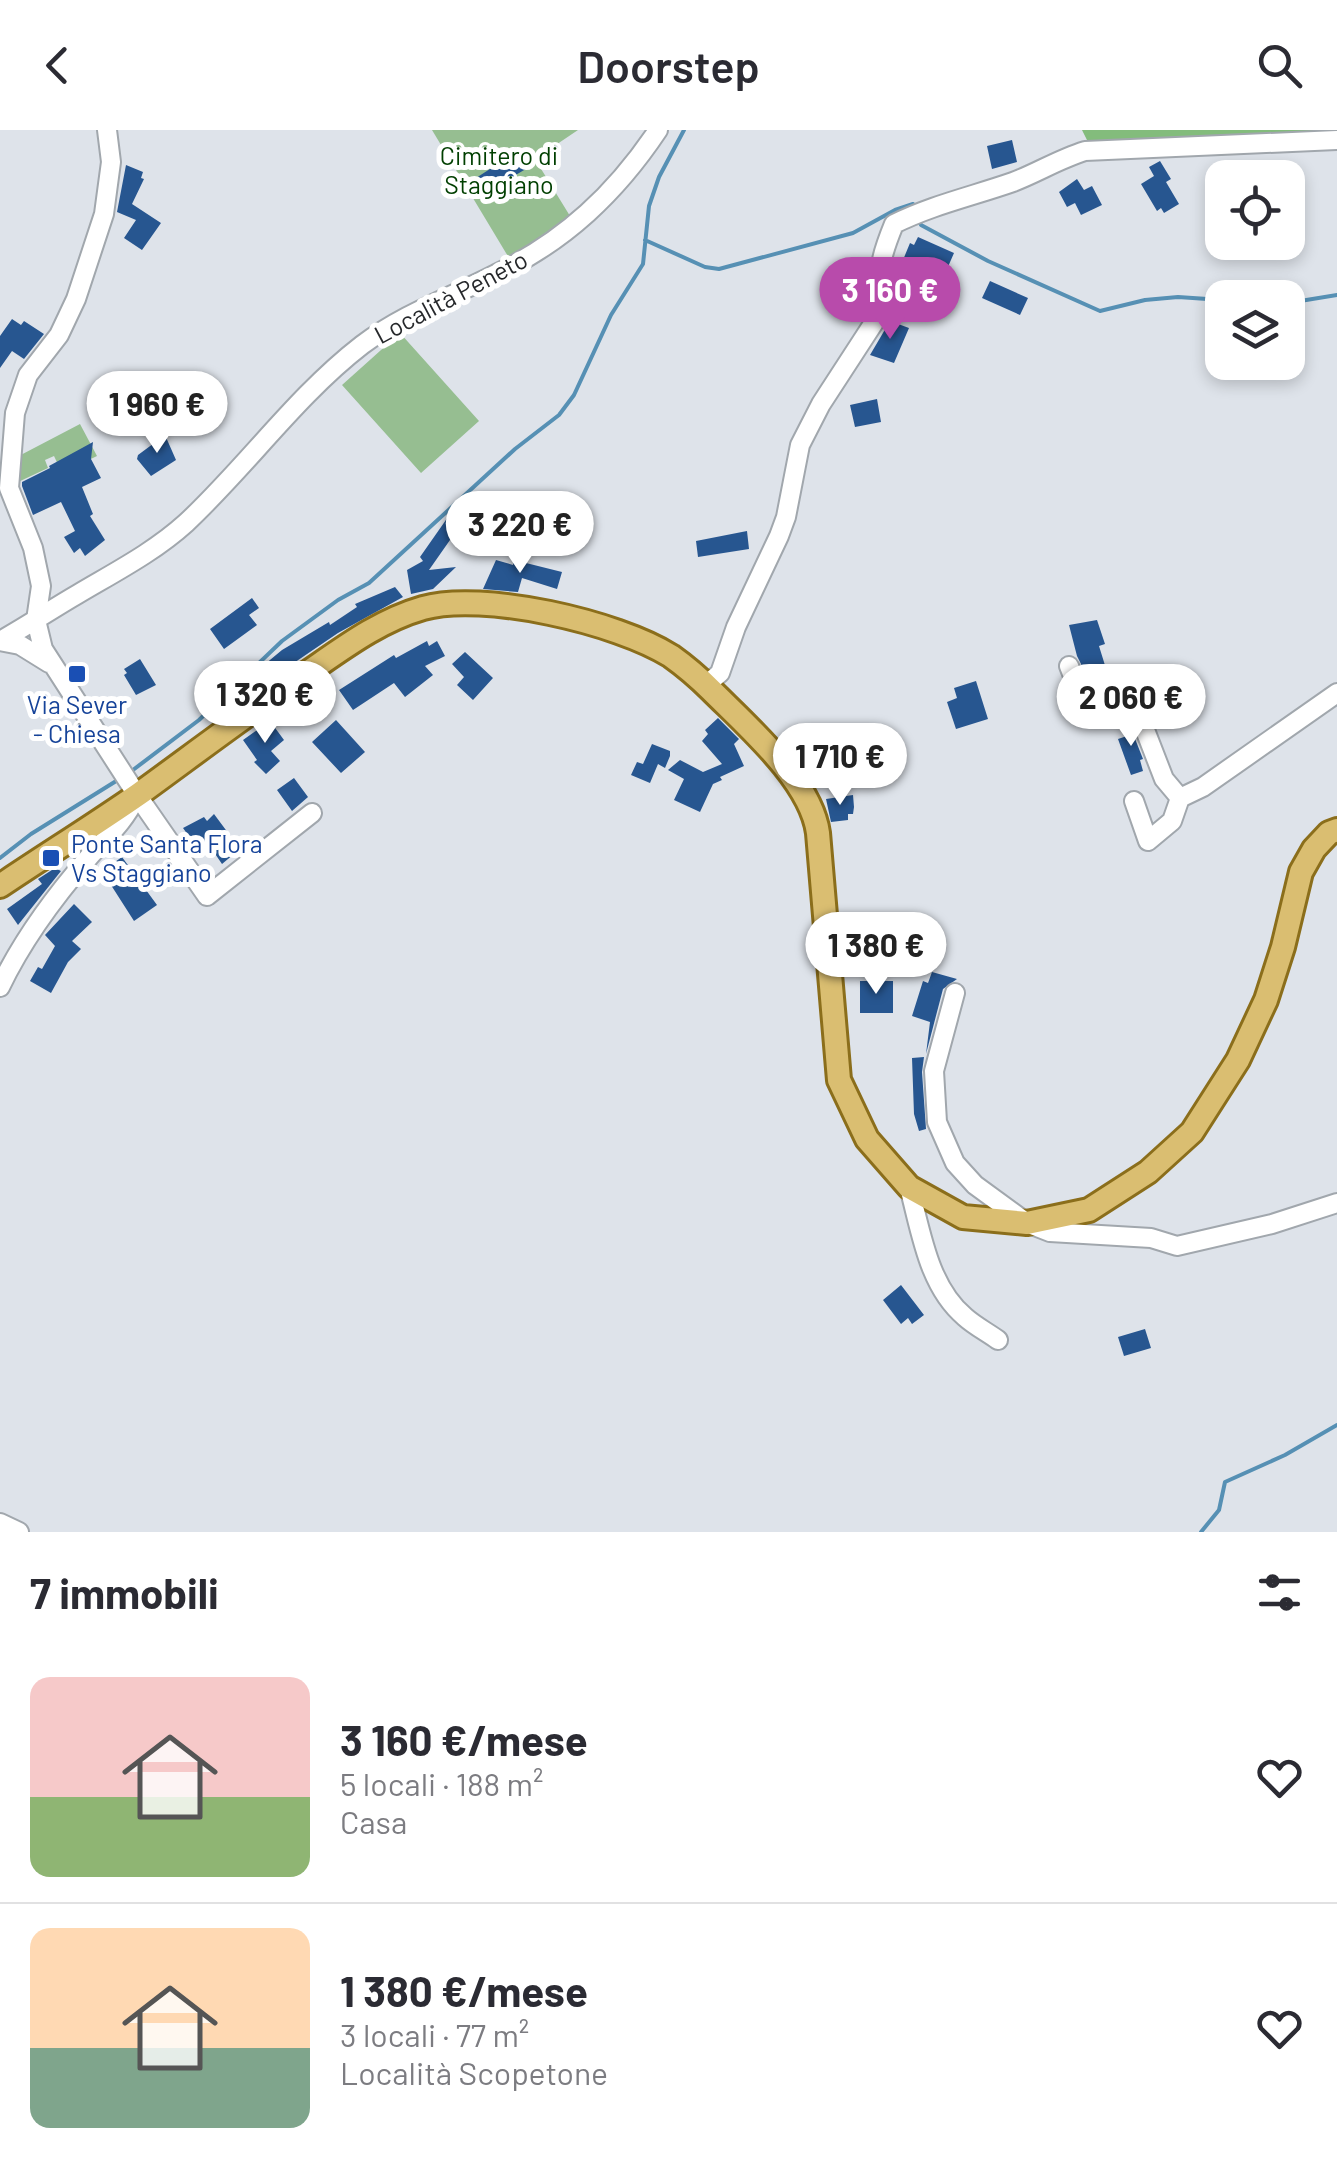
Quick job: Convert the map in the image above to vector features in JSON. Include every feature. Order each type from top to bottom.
[{"type":"main road","points":[[0,886],[129,782],[223,731],[364,634],[398,616],[426,607],[482,602],[593,625],[668,654],[706,685],[807,796],[816,818],[839,1080],[867,1139],[909,1186],[963,1217],[1027,1223],[1088,1210],[1148,1172],[1192,1132],[1238,1060],[1266,1000],[1300,872],[1314,849],[1337,830]]},
{"type":"street","points":[[107,130],[110,162],[104,214],[59,334],[28,375],[15,413],[9,488],[33,548],[41,586],[36,620],[43,648],[207,896],[312,813]]},
{"type":"street","name":"Località Peneto","points":[[0,641],[134,561],[185,523],[322,380],[361,346],[396,322],[552,243],[574,226],[635,165],[658,130]]},
{"type":"street","points":[[706,685],[720,673],[736,627],[786,517],[800,445],[821,404],[886,304],[879,280],[881,255],[894,224],[924,209],[1019,180],[1053,161],[1085,151],[1337,140]]},
{"type":"street","points":[[0,641],[20,645],[52,666]]},
{"type":"street","points":[[1069,666],[1080,694],[1100,707],[1124,698],[1133,700],[1164,779],[1180,798]]},
{"type":"street","points":[[1134,801],[1148,841],[1172,821],[1180,798],[1203,787],[1337,694]]},
{"type":"street","points":[[0,987],[54,900],[90,855],[122,825],[129,782]]},
{"type":"street","points":[[955,993],[934,1071],[937,1122],[955,1163],[975,1185],[1027,1223],[1050,1232],[1151,1238],[1178,1246],[1272,1224],[1337,1202]]},
{"type":"street","points":[[909,1186],[926,1253],[940,1288],[962,1315],[998,1340]]},
{"type":"street","points":[[0,1524],[19,1532]]},
{"type":"green space","name":"Cimitero di Staggiano","points":[[432,130],[578,130],[535,159],[570,216],[509,258]]},
{"type":"green space","points":[[1082,130],[1337,130],[1337,134],[1088,142]]},
{"type":"green space","points":[[400,333],[479,421],[421,473],[342,385]]},
{"type":"green space","points":[[80,424],[97,456],[62,473],[54,456],[45,460],[48,468],[16,483],[15,458]]},
{"type":"building","points":[[1012,140],[1017,162],[992,169],[987,146]]},
{"type":"building","points":[[530,154],[536,163],[485,193],[476,178],[510,156],[514,162]]},
{"type":"building","points":[[1160,161],[1179,204],[1164,213],[1161,208],[1157,211],[1141,184],[1154,176],[1149,167]]},
{"type":"building","points":[[126,165],[143,172],[144,179],[132,204],[161,223],[142,250],[124,238],[136,220],[117,212]]},
{"type":"building","points":[[1077,179],[1084,190],[1092,186],[1102,205],[1081,215],[1075,203],[1067,207],[1059,192]]},
{"type":"building","points":[[918,237],[954,253],[944,276],[903,260],[910,243],[914,245]]},
{"type":"building","points":[[990,281],[1028,298],[1020,315],[982,298]]},
{"type":"building","points":[[12,319],[21,325],[24,321],[44,334],[24,359],[12,351],[0,368],[0,336]]},
{"type":"building","points":[[890,321],[909,328],[894,363],[870,355]]},
{"type":"building","points":[[877,399],[881,422],[855,427],[850,405]]},
{"type":"building","points":[[165,435],[176,460],[151,476],[138,455]]},
{"type":"building","points":[[93,442],[91,459],[101,478],[82,487],[93,514],[90,516],[105,540],[85,556],[80,548],[74,553],[64,537],[75,531],[61,502],[33,515],[22,482]]},
{"type":"building","points":[[448,517],[450,540],[429,570],[456,567],[433,589],[411,594],[407,570],[423,561],[420,557]]},
{"type":"building","points":[[747,531],[749,549],[698,557],[696,541]]},
{"type":"building","points":[[496,560],[513,565],[514,560],[562,572],[557,589],[522,578],[518,592],[483,589]]},
{"type":"building","points":[[395,587],[403,597],[338,633],[220,713],[247,679],[282,650],[329,622],[330,625],[357,607],[355,604]]},
{"type":"building","points":[[252,598],[259,608],[249,615],[257,625],[224,649],[210,629]]},
{"type":"building","points":[[1097,620],[1105,644],[1099,646],[1108,675],[1095,680],[1092,672],[1086,674],[1077,656],[1069,625]]},
{"type":"building","points":[[427,641],[429,646],[437,641],[445,656],[425,666],[433,675],[405,697],[394,683],[353,710],[339,690],[394,655],[396,658]]},
{"type":"building","points":[[465,652],[493,678],[473,700],[457,685],[464,677],[452,664]]},
{"type":"building","points":[[140,659],[156,685],[136,695],[124,669]]},
{"type":"building","points":[[976,681],[988,719],[956,729],[947,702],[957,698],[954,688]]},
{"type":"building","points":[[1124,711],[1143,759],[1143,771],[1131,775],[1118,739],[1130,735],[1119,713]]},
{"type":"building","points":[[718,718],[739,739],[734,744],[744,766],[713,784],[700,812],[674,800],[684,779],[668,770],[680,760],[703,772],[722,764],[702,741],[708,734],[705,730]]},
{"type":"building","points":[[336,720],[365,752],[341,773],[312,742]]},
{"type":"building","points":[[270,721],[284,740],[271,751],[280,761],[266,774],[254,762],[257,760],[243,740]]},
{"type":"building","points":[[652,744],[670,751],[670,756],[665,768],[658,764],[650,783],[631,775],[637,762],[643,764]]},
{"type":"building","points":[[294,778],[308,797],[292,811],[277,790]]},
{"type":"building","points":[[853,795],[853,814],[848,814],[848,820],[831,822],[826,799]]},
{"type":"building","points":[[214,814],[240,849],[222,864],[207,842],[198,849],[183,828],[204,817],[207,821]]},
{"type":"building","points":[[122,857],[157,905],[134,921],[102,871]]},
{"type":"building","points":[[55,868],[61,871],[18,925],[7,909],[42,884],[38,879]]},
{"type":"building","points":[[74,904],[92,922],[72,941],[81,949],[68,962],[51,993],[30,981],[55,946],[45,935]]},
{"type":"building","points":[[932,972],[957,979],[943,989],[926,1054],[930,1022],[912,1016],[923,981],[928,983]]},
{"type":"building","points":[[860,981],[893,981],[893,1013],[860,1013]]},
{"type":"building","points":[[924,1057],[926,1129],[919,1131],[914,1114],[912,1058]]},
{"type":"building","points":[[901,1285],[924,1315],[912,1324],[908,1318],[901,1324],[883,1300]]},
{"type":"building","points":[[1145,1329],[1151,1348],[1124,1356],[1118,1337]]},
{"type":"waterway","points":[[129,773],[199,720],[282,641],[338,600],[369,583],[515,449],[559,415],[574,395],[611,315],[643,264],[649,206],[659,177],[684,130]]},
{"type":"waterway","points":[[645,240],[705,267],[719,269],[853,233],[913,204],[915,209]]},
{"type":"waterway","points":[[918,218],[921,225],[988,261],[1100,311],[1145,300],[1205,299]]},
{"type":"waterway","points":[[1305,300],[1337,295]]},
{"type":"waterway","points":[[0,858],[121,778]]},
{"type":"waterway","points":[[1201,1532],[1219,1510],[1225,1482],[1285,1455],[1337,1425]]},
{"type":"place","name":"Via Sever - Chiesa","points":[[77,674]]},
{"type":"place","name":"Ponte Santa Flora Vs Staggiano","points":[[51,858]]}]
